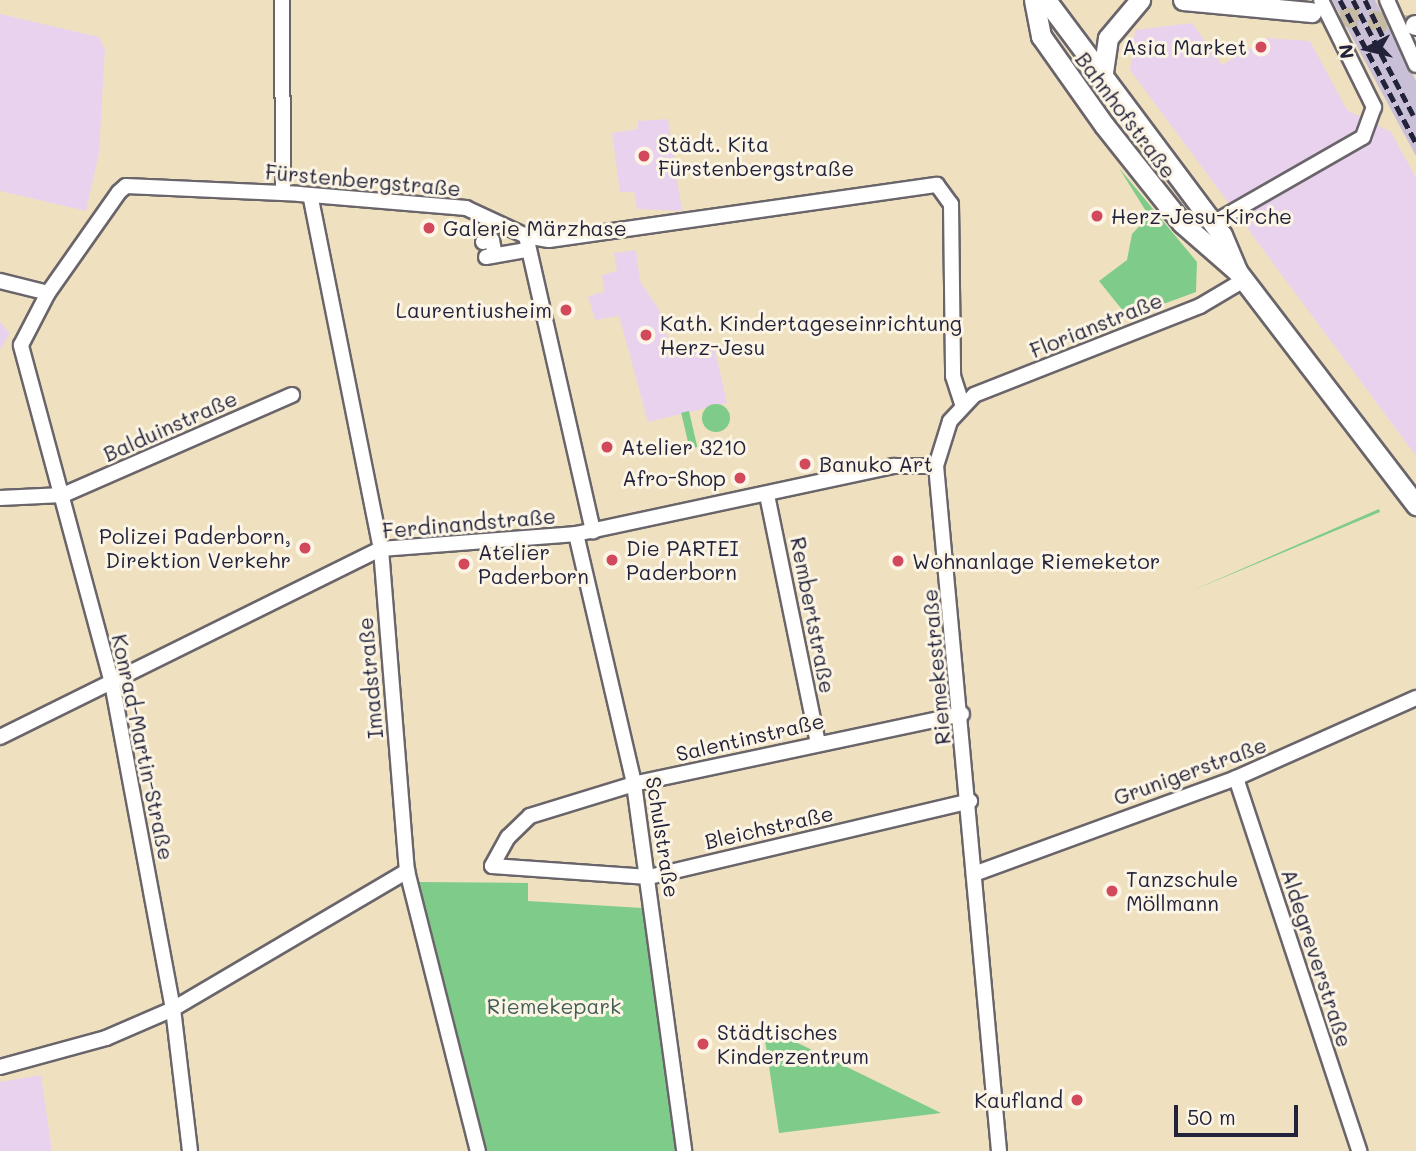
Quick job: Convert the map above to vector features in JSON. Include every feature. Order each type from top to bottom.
[{"type":"main road","name":"Bahnhofstraße","points":[[1034,0],[1041,36],[1067,76],[1182,223],[1216,259],[1241,276]]},
{"type":"main road","name":"Bahnhofstraße","points":[[1046,0],[1102,79],[1213,223],[1241,276],[1416,505]]},
{"type":"main road","points":[[1102,79],[1108,38],[1140,0]]},
{"type":"main road","points":[[1183,0],[1316,6]]},
{"type":"street","points":[[282,0],[283,193]]},
{"type":"street","points":[[1387,0],[1416,65]]},
{"type":"street","points":[[1213,223],[1363,137],[1374,107],[1316,6]]},
{"type":"street","name":"Fürstenbergstraße","points":[[21,345],[48,293],[126,186],[283,193],[312,199],[466,208],[525,243]]},
{"type":"street","name":"Fürstenbergstraße","points":[[484,242],[492,240],[491,256],[525,243],[945,188],[951,204],[953,376],[962,404]]},
{"type":"street","name":"Imadstraße","points":[[312,199],[381,549],[407,872],[478,1151]]},
{"type":"street","points":[[525,243],[593,531]]},
{"type":"street","name":"Florianstraße","points":[[962,404],[1200,306],[1241,276]]},
{"type":"street","points":[[0,281],[48,293]]},
{"type":"street","name":"Konrad-Martin-Straße","points":[[21,345],[64,495],[112,683],[173,1009]]},
{"type":"street","name":"Balduinstraße","points":[[64,495],[292,395]]},
{"type":"street","name":"Riemekestraße","points":[[962,404],[936,466],[962,714],[999,1151]]},
{"type":"street","name":"Ferdinandstraße","points":[[0,737],[381,549],[576,534],[894,466],[936,466]]},
{"type":"street","points":[[0,498],[64,495]]},
{"type":"street","name":"Rembertstraße","points":[[767,495],[818,743]]},
{"type":"street","name":"Schulstraße","points":[[576,534],[634,784],[649,877],[684,1151]]},
{"type":"street","name":"Grunigerstraße","points":[[974,874],[1236,778],[1416,698]]},
{"type":"street","name":"Salentinstraße","points":[[492,866],[508,837],[530,816],[634,784],[962,714]]},
{"type":"street","name":"Aldegreverstraße","points":[[1236,778],[1359,1151]]},
{"type":"street","name":"Bleichstraße","points":[[492,866],[649,877],[970,801]]},
{"type":"street","points":[[0,1067],[106,1038],[173,1009],[407,872]]},
{"type":"street","points":[[173,1009],[190,1151]]},
{"type":"shaded area","points":[[1332,0],[1375,0],[1416,81],[1416,156]]},
{"type":"shaded area","points":[[0,14],[99,37],[105,49],[99,153],[86,211],[0,191]]},
{"type":"shaded area","points":[[1192,23],[1222,65],[1267,38],[1310,41],[1347,110],[1391,132],[1416,178],[1416,456],[1130,70],[1135,30]]},
{"type":"shaded area","name":"Städt. Kita Fürstenbergstraße","points":[[668,119],[682,211],[637,209],[634,192],[620,192],[612,133],[638,129],[638,121]]},
{"type":"shaded area","name":"Kath. Kindertageseinrichtung Herz-Jesu","points":[[636,250],[640,281],[660,311],[673,356],[714,346],[727,403],[648,422],[619,316],[595,320],[588,296],[604,292],[602,275],[617,271],[614,253]]},
{"type":"shaded area","points":[[0,322],[10,333],[0,350]]},
{"type":"shaded area","points":[[41,1075],[52,1151],[0,1151],[0,1082]]},
{"type":"green space","points":[[1119,168],[1197,262],[1196,292],[1128,317],[1099,281],[1127,260],[1132,234],[1149,216]]},
{"type":"green space","points":[[716,404],[726,408],[730,418],[726,428],[716,432],[706,428],[702,418],[706,408]]},
{"type":"green space","points":[[689,411],[697,447],[690,449],[681,413]]},
{"type":"green space","points":[[1379,509],[1380,512],[1191,591]]},
{"type":"green space","name":"Riemekepark","points":[[418,882],[528,883],[528,901],[642,908],[678,1151],[487,1151]]},
{"type":"green space","points":[[763,1026],[941,1113],[779,1133]]},
{"type":"tunnel","points":[[1311,12],[1413,25]]},
{"type":"railway","points":[[1340,0],[1416,143]]},
{"type":"railway","points":[[1353,0],[1413,115]]},
{"type":"railway","points":[[1365,0],[1383,37]]},
{"type":"place","name":"Asia Market","points":[[1261,47]]},
{"type":"place","name":"Städt. Kita Fürstenbergstraße","points":[[644,156]]},
{"type":"place","name":"Herz-Jesu-Kirche","points":[[1097,216]]},
{"type":"place","name":"Galerie Märzhase","points":[[429,228]]},
{"type":"place","name":"Laurentiusheim","points":[[566,310]]},
{"type":"place","name":"Kath. Kindertageseinrichtung Herz-Jesu","points":[[646,335]]},
{"type":"place","name":"Atelier 3210","points":[[607,447]]},
{"type":"place","name":"Banuko Art","points":[[805,464]]},
{"type":"place","name":"Afro-Shop","points":[[740,478]]},
{"type":"place","name":"Polizei Paderborn, Direktion Verkehr","points":[[305,548]]},
{"type":"place","name":"Die PARTEI Paderborn","points":[[612,560]]},
{"type":"place","name":"Wohnanlage Riemeketor","points":[[898,561]]},
{"type":"place","name":"Atelier Paderborn","points":[[464,564]]},
{"type":"place","name":"Tanzschule Möllmann","points":[[1112,891]]},
{"type":"place","name":"Städtisches Kinderzentrum","points":[[703,1044]]},
{"type":"place","name":"Kaufland","points":[[1077,1100]]}]
